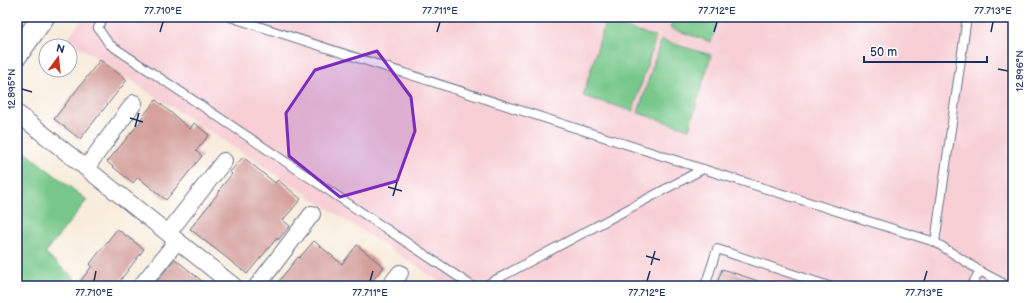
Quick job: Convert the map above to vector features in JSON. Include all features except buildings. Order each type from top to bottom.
[{"type":"street","points":[[17,54],[43,17]]},
{"type":"street","points":[[86,168],[134,103]]},
{"type":"street","points":[[17,113],[234,286]]},
{"type":"street","points":[[141,286],[172,237],[224,161]]},
{"type":"street","points":[[257,286],[312,214]]},
{"type":"street","points":[[390,286],[400,273]]},
{"type":"lane","points":[[104,17],[98,28],[109,44],[472,286]]},
{"type":"lane","points":[[230,17],[935,242],[980,271],[1008,286]]},
{"type":"lane","points":[[935,242],[967,17]]},
{"type":"lane","points":[[484,286],[703,169]]},
{"type":"lane","points":[[705,286],[717,249],[829,286]]},
{"type":"lane","points":[[971,286],[980,271]]},
{"type":"highlighted area","points":[[377,51],[411,97],[415,131],[397,181],[340,197],[289,156],[286,113],[315,70]]},
{"type":"shaded area","points":[[84,17],[1013,17],[1013,286],[447,286],[78,46],[78,38],[68,38]]},
{"type":"green space","points":[[674,17],[719,17],[711,42],[670,28]]},
{"type":"green space","points":[[605,22],[656,37],[633,111],[583,96]]},
{"type":"green space","points":[[661,40],[711,55],[689,129],[638,113]]},
{"type":"green space","points":[[17,146],[87,200],[45,253],[75,279],[70,286],[17,286]]}]
